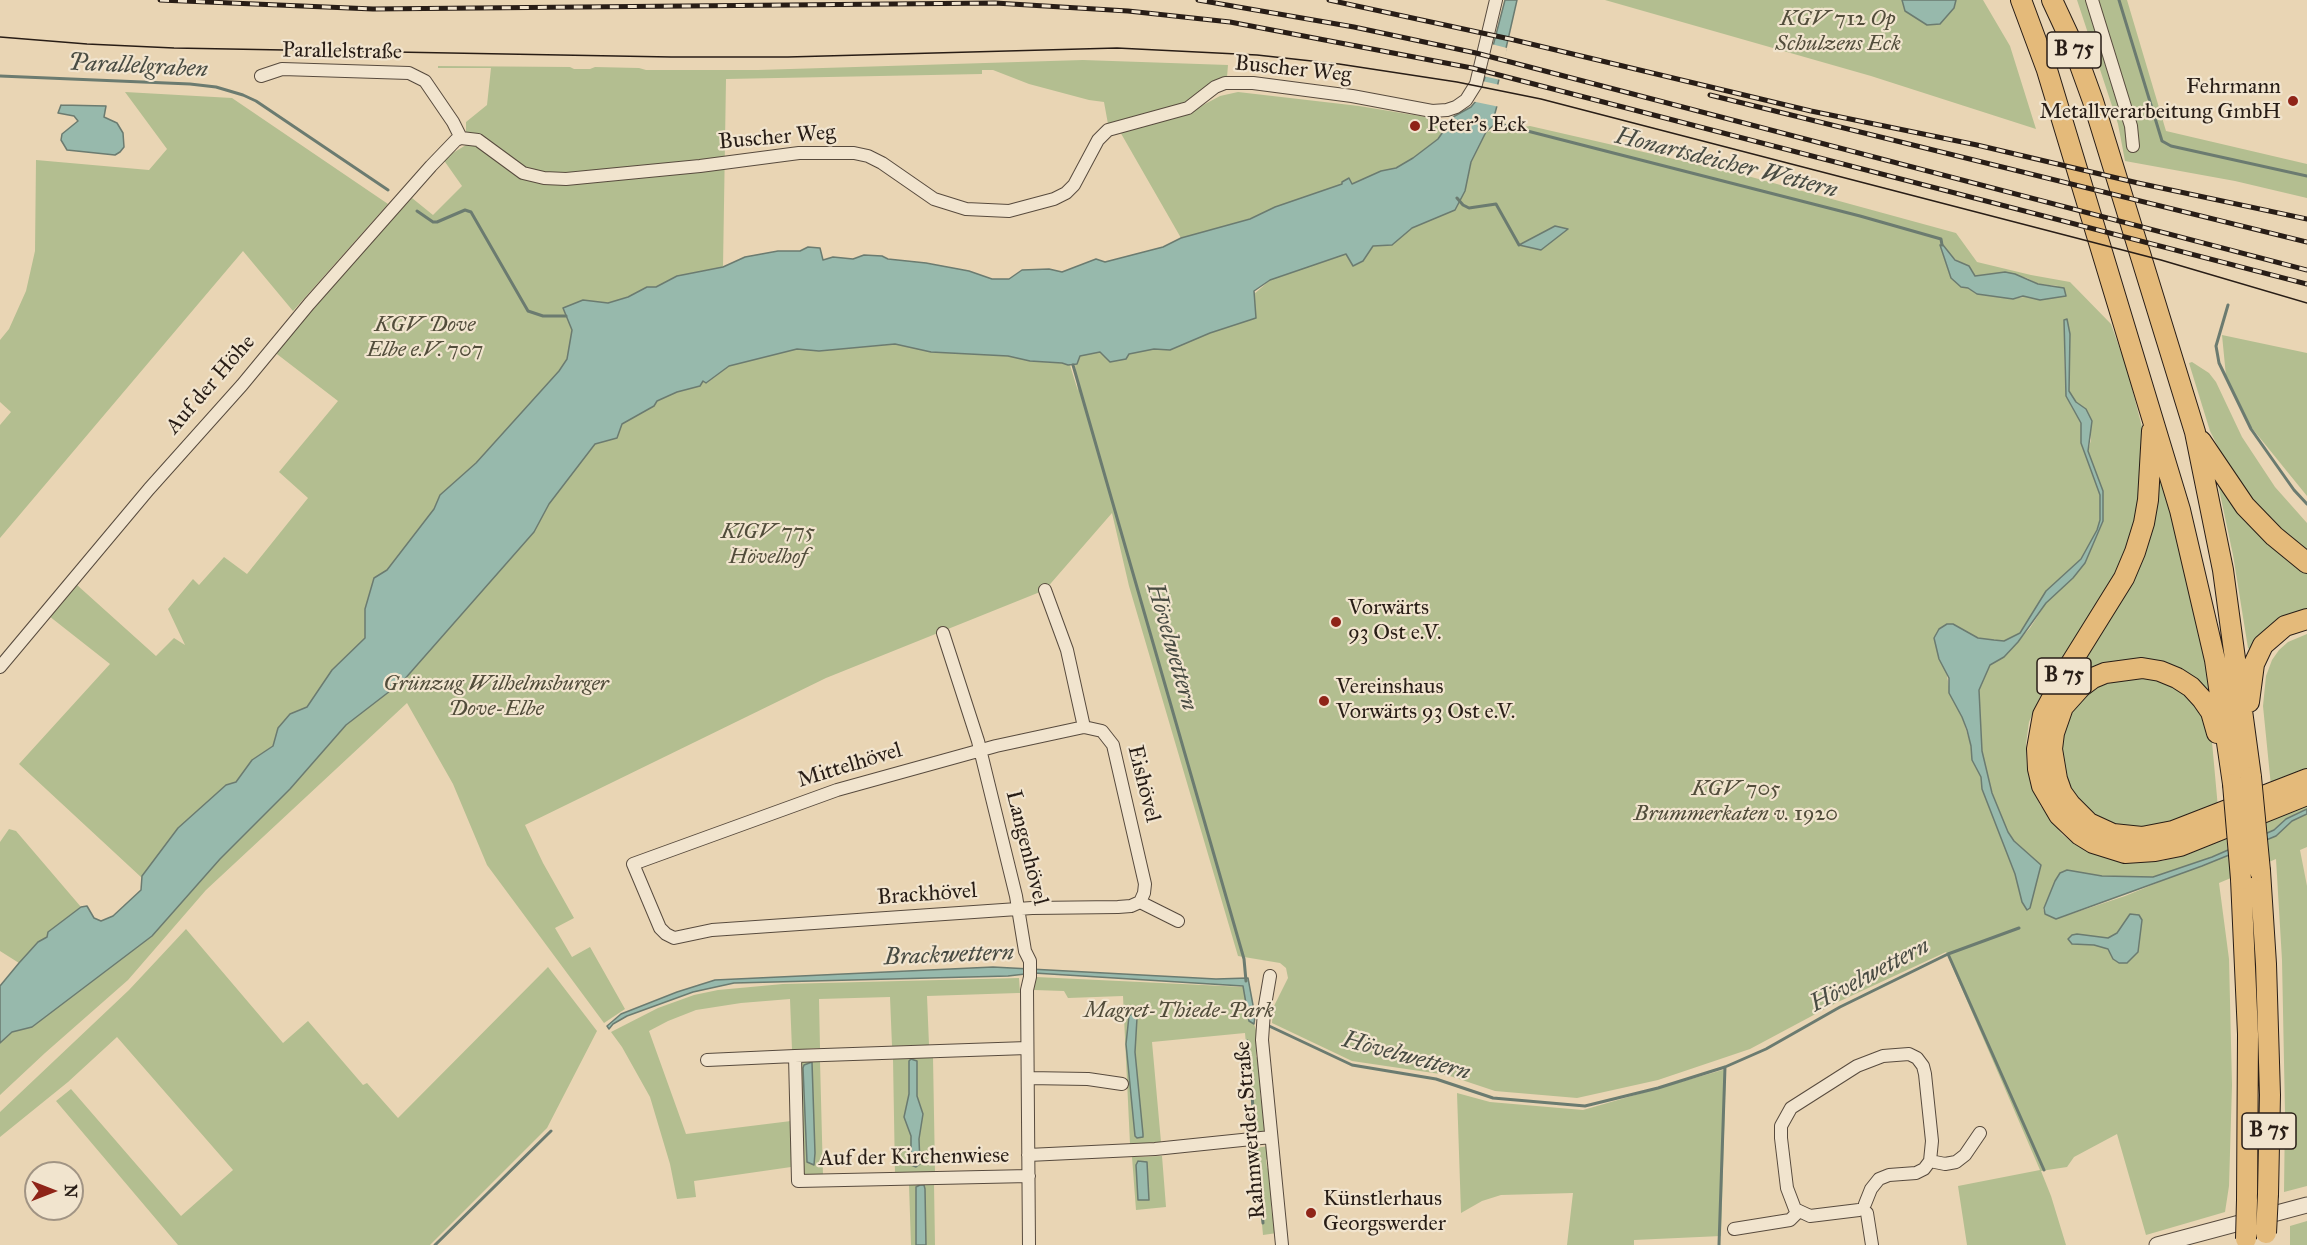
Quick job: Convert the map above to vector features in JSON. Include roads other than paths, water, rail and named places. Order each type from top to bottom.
[{"type":"highway","name":"B 75","points":[[2021,0],[2047,70],[2183,519],[2220,689],[2233,784],[2241,879],[2248,1034],[2245,1242]]},
{"type":"highway","name":"B 75","points":[[2052,0],[2072,43],[2093,101],[2195,432],[2223,570],[2248,743],[2266,964],[2270,1095],[2266,1239]]},
{"type":"highway","name":"B 75","points":[[2152,414],[2151,474],[2144,523],[2124,578],[2068,669],[2043,715],[2037,749],[2042,786],[2059,815],[2074,830],[2093,843],[2125,853],[2148,852],[2180,846],[2307,795]]},
{"type":"highway","name":"B 75","points":[[2195,432],[2246,506],[2274,536],[2307,563]]},
{"type":"highway","name":"B 75","points":[[2248,743],[2250,689],[2258,654],[2270,637],[2278,631],[2294,622],[2307,619]]},
{"type":"highway","name":"B 75","points":[[2233,784],[2211,712],[2191,687],[2160,671],[2142,668],[2124,669],[2093,678],[2072,696],[2058,720],[2052,749],[2062,793],[2079,815],[2100,829],[2113,834],[2142,837],[2174,831],[2307,779]]},
{"type":"street","name":"Buscher Weg","points":[[461,138],[478,140],[523,173],[544,178],[566,179],[700,166],[799,153],[854,153],[874,159],[934,199],[966,209],[1001,212],[1024,208],[1066,194],[1074,185],[1098,140],[1108,130],[1188,108],[1215,87],[1225,83],[1253,83],[1440,111],[1463,103],[1473,90],[1496,0]]},
{"type":"street","points":[[2092,0],[2131,126],[2133,146]]},
{"type":"street","name":"Parallelstraße","points":[[261,76],[282,69],[409,73],[425,81],[461,138]]},
{"type":"street","name":"Auf der Höhe","points":[[0,667],[144,495],[242,385],[309,304],[431,166],[461,138]]},
{"type":"street","points":[[1045,590],[1067,650],[1084,727]]},
{"type":"street","name":"Langenhövel","points":[[943,633],[981,751],[1019,909],[1030,972],[1027,990],[1029,1245]]},
{"type":"street","name":"Mittelhövel","points":[[674,938],[660,927],[633,864],[837,790],[1039,735],[1084,727]]},
{"type":"street","name":"Eishövel","points":[[1084,727],[1102,731],[1113,745],[1145,884],[1140,902]]},
{"type":"street","points":[[1140,902],[1178,921]]},
{"type":"street","name":"Brackhövel","points":[[674,938],[712,930],[1019,909],[1118,908],[1140,902]]},
{"type":"street","name":"Rahmwerder Straße","points":[[1270,976],[1262,1031],[1282,1245]]},
{"type":"street","points":[[707,1060],[1027,1048]]},
{"type":"street","points":[[1864,1209],[1810,1216],[1798,1212],[1790,1202],[1785,1181],[1781,1126],[1791,1108],[1868,1060],[1909,1054],[1917,1058],[1923,1066],[1930,1107],[1932,1141],[1930,1161],[1924,1169],[1916,1173],[1889,1175],[1879,1179],[1871,1189],[1864,1209],[1872,1245]]},
{"type":"street","name":"Auf der Kirchenwiese","points":[[795,1056],[798,1181],[1029,1176]]},
{"type":"street","points":[[1028,1078],[1088,1078],[1122,1084]]},
{"type":"street","points":[[1930,1161],[1945,1164],[1956,1162],[1965,1155],[1980,1133]]},
{"type":"street","points":[[1029,1155],[1155,1149],[1271,1137]]},
{"type":"street","points":[[2157,1245],[2307,1205]]},
{"type":"street","points":[[1734,1228],[1790,1220],[1798,1212]]},
{"type":"waterway","points":[[2119,0],[2162,141],[2171,146],[2307,176]]},
{"type":"waterway","name":"Parallelgraben","points":[[0,76],[216,87],[256,101],[388,190]]},
{"type":"waterway","name":"Honartsdeicher Wettern","points":[[1496,123],[1860,216],[1941,239],[1942,245]]},
{"type":"waterway","name":"Honartsdeicher Wettern","points":[[1457,198],[1469,208],[1496,204],[1519,245]]},
{"type":"waterway","points":[[417,211],[433,222],[465,210],[471,212],[528,311],[543,316],[566,316]]},
{"type":"waterway","points":[[2228,305],[2216,346],[2219,363],[2251,429],[2294,490],[2307,504]]},
{"type":"waterway","name":"Hövelwettern","points":[[1073,365],[1244,959],[1246,981]]},
{"type":"waterway","name":"Hövelwettern","points":[[1267,1025],[1352,1065],[1436,1079],[1493,1098],[1585,1106],[1658,1088],[1725,1067],[1766,1049],[1840,1007],[1948,954],[2019,928]]},
{"type":"waterway","points":[[1948,954],[2044,1170]]},
{"type":"waterway","points":[[1247,1041],[1250,1071]]},
{"type":"waterway","points":[[1719,1245],[1725,1067]]},
{"type":"waterway","points":[[1251,1084],[1255,1131]]},
{"type":"waterway","name":"Brackwettern","points":[[435,1245],[551,1131]]},
{"type":"waterway","points":[[1256,1150],[1259,1180]]},
{"type":"waterway","points":[[1260,1193],[1263,1223]]},
{"type":"tram line","points":[[0,37],[174,48],[671,57],[788,57],[1117,48],[1257,55],[1339,64],[1457,82],[1541,99],[2161,260],[2307,303]]},
{"type":"railway","points":[[160,0],[373,9],[995,3],[1128,11],[1230,22],[1472,68],[2307,284]]},
{"type":"railway","points":[[1198,0],[1354,27],[1476,53],[2307,270]]},
{"type":"railway","points":[[1329,0],[1510,39],[1811,111],[1977,145],[2138,183],[2307,219]]},
{"type":"railway","points":[[1710,95],[2307,242]]},
{"type":"place","name":"Fehrmann Metallverarbeitung GmbH","points":[[2293,101]]},
{"type":"place","name":"Peter's Eck","points":[[1415,126]]},
{"type":"place","name":"Vorwärts 93 Ost e.V.","points":[[1336,622]]},
{"type":"place","name":"Vereinshaus Vorwärts 93 Ost e.V.","points":[[1324,701]]},
{"type":"place","name":"Künstlerhaus Georgswerder","points":[[1311,1213]]},
{"type":"park label","name":"KGV 712 Op Schulzens Eck","points":[[1838,32]]},
{"type":"park label","name":"KGV Dove Elbe e.V. 707","points":[[425,338]]},
{"type":"park label","name":"KlGV 775 Hövelhof","points":[[768,546]]},
{"type":"park label","name":"Grünzug Wilhelmsburger Dove-Elbe","points":[[496,698]]},
{"type":"park label","name":"KGV 705 Brummerkaten v. 1920","points":[[1736,802]]},
{"type":"park label","name":"Magret-Thiede-Park","points":[[1179,1012]]}]
